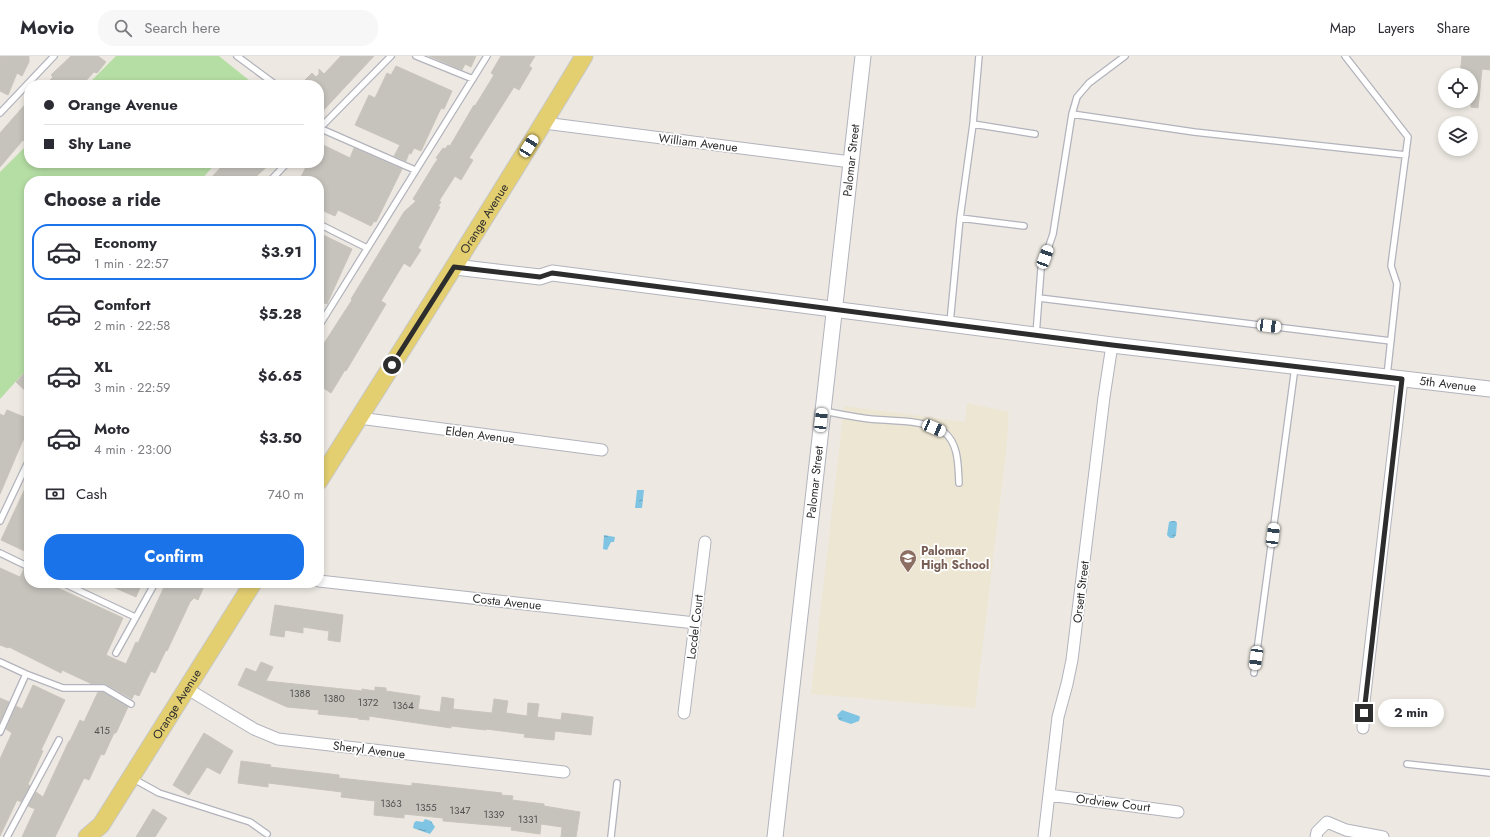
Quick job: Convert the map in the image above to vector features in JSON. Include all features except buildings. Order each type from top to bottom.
[{"type":"main road","name":"Orange Avenue","points":[[324,473],[544,123],[584,56]]},
{"type":"main road","name":"Orange Avenue","points":[[87,837],[99,831],[130,777],[249,588]]},
{"type":"street","name":"Palomar Street","points":[[775,837],[863,56]]},
{"type":"street","name":"William Avenue","points":[[544,123],[851,162]]},
{"type":"street","name":"5th Avenue","points":[[454,267],[540,277],[552,273],[1036,336],[1490,389]]},
{"type":"street","name":"Orsett Street","points":[[1044,837],[1058,717],[1068,684],[1072,660],[1104,397],[1112,345]]},
{"type":"street","points":[[1363,728],[1364,702],[1395,378]]},
{"type":"street","name":"Elden Avenue","points":[[359,418],[602,450]]},
{"type":"street","name":"Locdel Court","points":[[684,713],[705,542]]},
{"type":"street","name":"Costa Avenue","points":[[324,582],[695,623]]},
{"type":"street","name":"Sheryl Avenue","points":[[186,688],[254,730],[278,739],[564,772]]},
{"type":"street","name":"Ordview Court","points":[[1049,795],[1178,812]]},
{"type":"street","points":[[1316,837],[1317,832],[1327,822],[1346,830],[1383,837]]},
{"type":"lane","points":[[31,80],[54,56]]},
{"type":"lane","points":[[237,56],[269,80]]},
{"type":"lane","points":[[324,124],[391,56]]},
{"type":"lane","points":[[416,56],[473,79]]},
{"type":"lane","points":[[324,318],[487,56]]},
{"type":"lane","points":[[950,325],[960,218],[973,124],[979,56]]},
{"type":"lane","points":[[1036,336],[1041,269],[1054,234],[1072,114],[1078,97],[1088,83],[1124,56]]},
{"type":"lane","points":[[1345,56],[1408,137],[1391,266],[1397,284],[1391,341],[1395,378]]},
{"type":"lane","points":[[0,113],[24,88]]},
{"type":"lane","points":[[1072,114],[1194,132],[1406,155]]},
{"type":"lane","points":[[973,124],[1035,134]]},
{"type":"lane","points":[[324,131],[415,170]]},
{"type":"lane","points":[[275,176],[282,168]]},
{"type":"lane","points":[[960,218],[1024,226]]},
{"type":"lane","points":[[324,226],[367,248]]},
{"type":"lane","points":[[1039,298],[1391,341]]},
{"type":"lane","points":[[1254,673],[1295,366]]},
{"type":"lane","points":[[822,410],[871,419],[923,423],[944,432],[953,445],[958,461],[959,483]]},
{"type":"lane","points":[[0,521],[24,471]]},
{"type":"lane","points":[[0,553],[24,565]]},
{"type":"lane","points":[[74,588],[135,617]]},
{"type":"lane","points":[[116,653],[152,588]]},
{"type":"lane","points":[[0,662],[63,688],[104,688],[131,704]]},
{"type":"lane","points":[[0,732],[26,674]]},
{"type":"lane","points":[[7,837],[59,740]]},
{"type":"lane","points":[[1407,764],[1490,773]]},
{"type":"lane","points":[[130,777],[159,793],[250,822],[267,834]]},
{"type":"lane","points":[[611,837],[617,782]]},
{"type":"shaded area","name":"Palomar High School","points":[[967,403],[1009,412],[1006,453],[975,708],[811,694],[844,406],[965,422]]},
{"type":"green space","points":[[116,56],[219,56],[249,80],[92,80]]},
{"type":"green space","points":[[24,148],[24,168],[212,168],[204,176],[24,176],[24,373],[0,399],[0,172]]},
{"type":"water","points":[[637,490],[644,490],[642,508],[635,508]]},
{"type":"water","points":[[1175,521],[1177,523],[1176,535],[1174,538],[1170,538],[1167,535],[1169,522]]},
{"type":"water","points":[[604,535],[615,537],[614,542],[611,542],[607,550],[603,549]]},
{"type":"water","points":[[842,710],[859,716],[859,721],[851,724],[839,720],[837,715]]},
{"type":"water","points":[[425,819],[431,821],[435,827],[430,834],[413,828],[416,821],[423,822]]},
{"type":"place","name":"Palomar High School","points":[[908,573]]},
{"type":"route","points":[[392,365],[454,267],[540,277],[552,273],[869,313],[950,325],[1402,379],[1364,702],[1364,713]]}]
